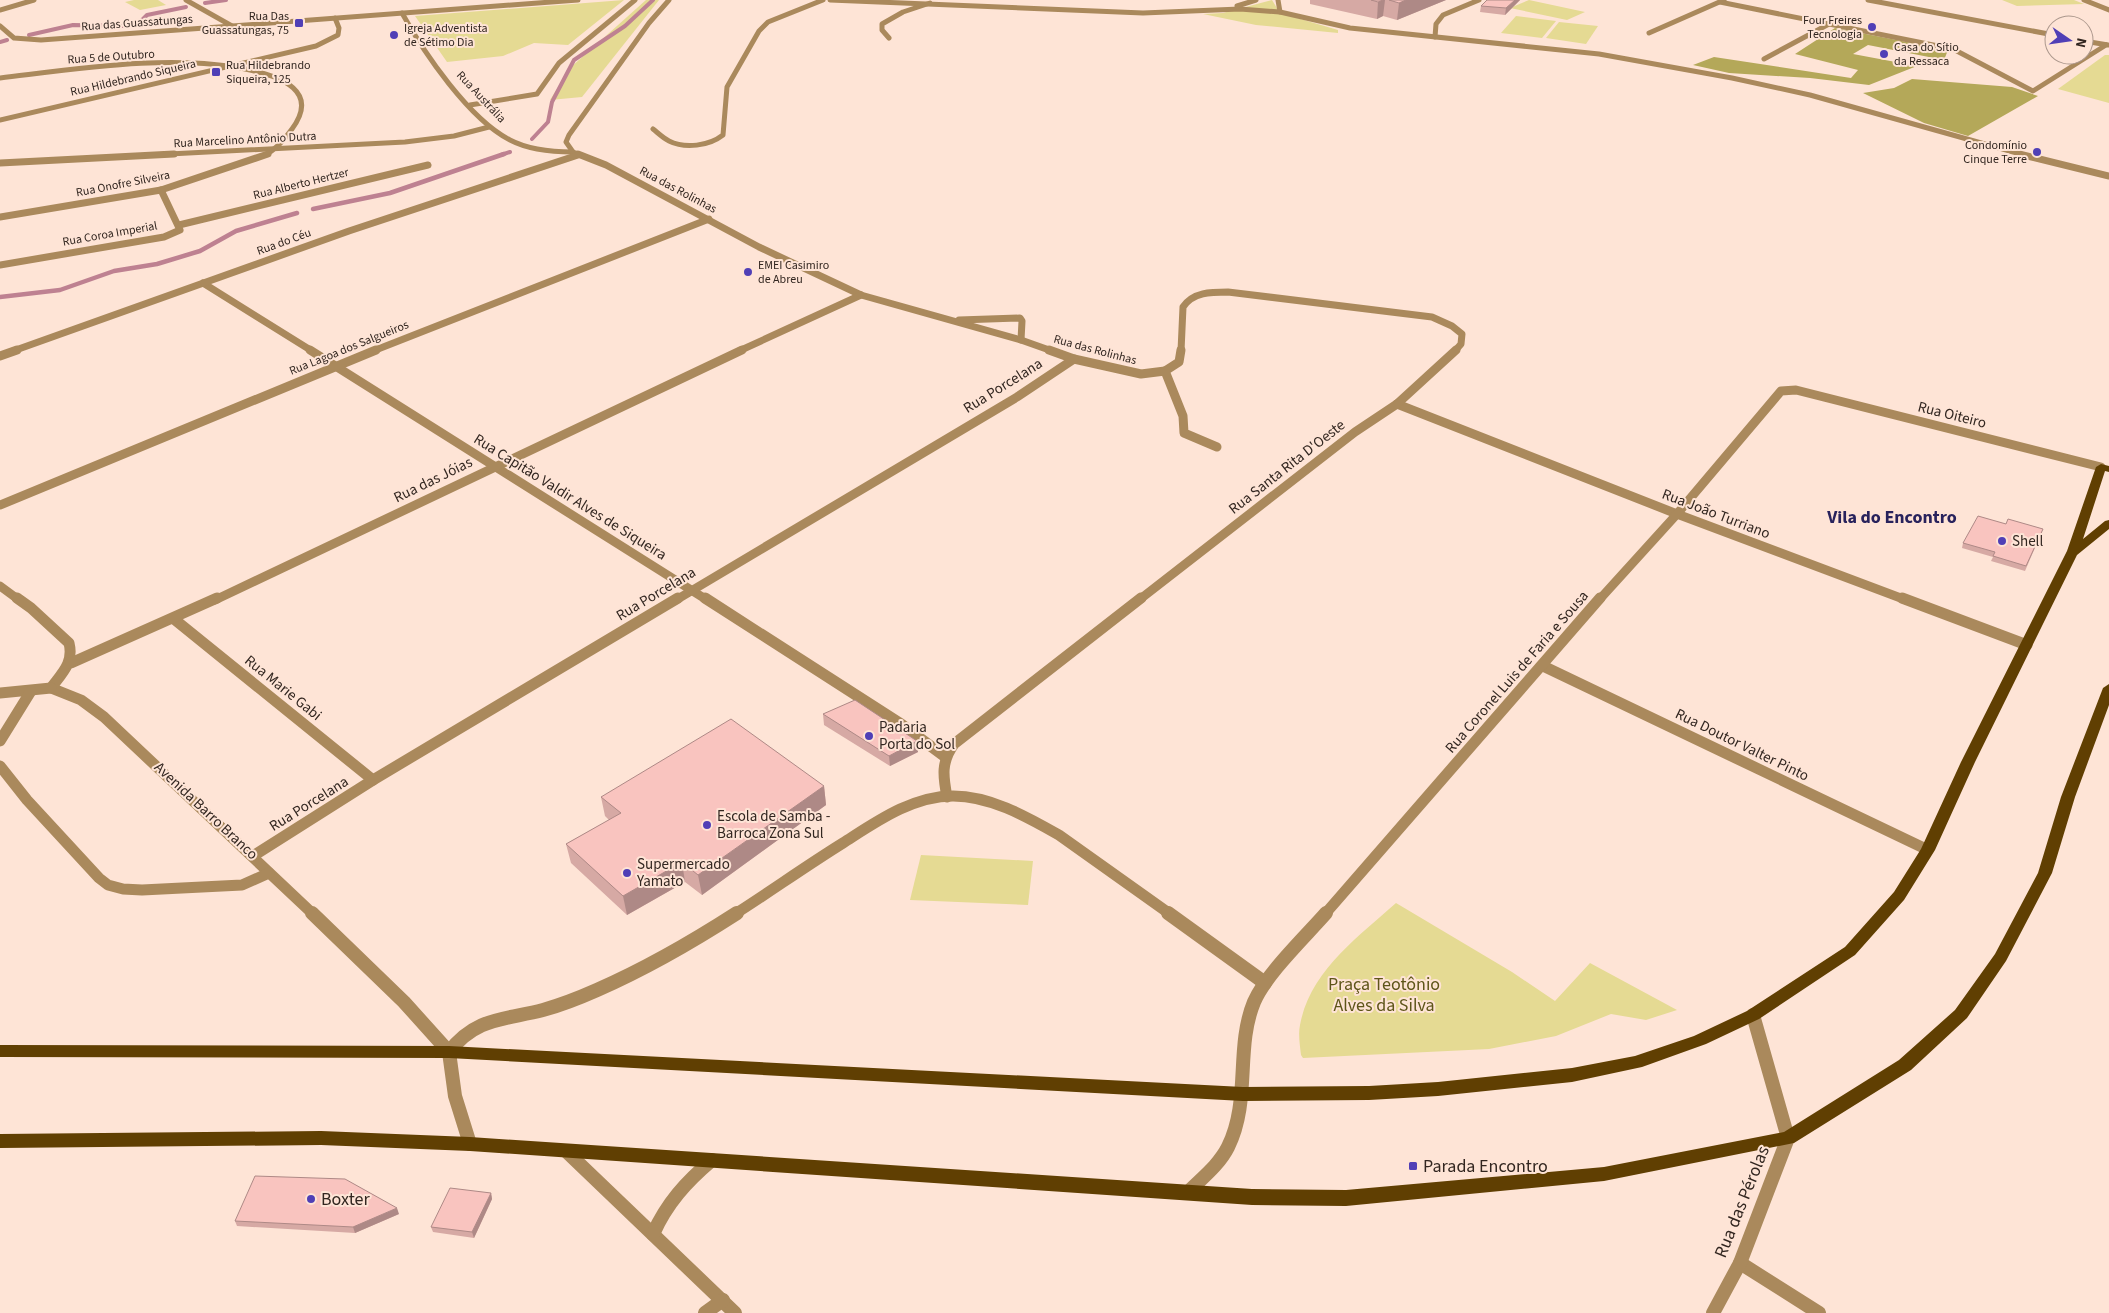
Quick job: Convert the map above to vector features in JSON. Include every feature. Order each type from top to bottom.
[{"type":"main road","points":[[0,1051],[449,1052],[1243,1094],[1359,1093],[1446,1088],[1572,1075],[1645,1058],[1700,1040],[1753,1016],[1850,951],[1899,896],[1928,850],[1968,762],[2072,553],[2105,468]]},
{"type":"main road","points":[[2072,553],[2109,522]]},
{"type":"main road","points":[[0,1141],[102,1138],[321,1138],[470,1144],[1252,1197],[1346,1198],[1604,1174],[1788,1138],[1905,1065],[1961,1014],[1967,1006],[2001,958],[2045,873],[2068,797],[2109,688]]},
{"type":"street","points":[[0,10],[34,0]]},
{"type":"street","points":[[186,0],[232,26]]},
{"type":"street","name":"Rua das Guassatungas","points":[[0,26],[14,38],[41,40],[578,0]]},
{"type":"street","points":[[470,105],[536,94],[559,63],[635,0]]},
{"type":"street","points":[[576,153],[566,142],[569,135],[649,23],[669,0]]},
{"type":"street","points":[[653,129],[677,143],[700,144],[712,142],[723,134],[727,87],[759,31],[768,22],[822,0]]},
{"type":"street","points":[[830,0],[906,1],[930,4],[1143,13],[1240,9],[1280,12],[1350,28],[1600,54],[1732,78],[1810,95],[2021,155],[2109,176]]},
{"type":"street","points":[[1211,11],[1256,0]]},
{"type":"street","points":[[1278,0],[1280,12]]},
{"type":"street","points":[[1435,37],[1436,24],[1443,15],[1479,0]]},
{"type":"street","points":[[1868,0],[2044,33]]},
{"type":"street","points":[[2084,0],[2109,10]]},
{"type":"street","points":[[1649,33],[1722,1],[1953,49],[2004,78],[2033,91],[2107,45]]},
{"type":"street","points":[[890,38],[882,30],[882,24],[890,18],[930,4]]},
{"type":"street","name":"Rua Austrália","points":[[402,14],[412,33],[470,105],[490,126],[515,142],[548,151],[576,153]]},
{"type":"street","name":"Rua Hildebrando Siqueira","points":[[0,120],[326,42],[340,32],[334,18]]},
{"type":"street","points":[[1764,59],[1829,24]]},
{"type":"street","points":[[2094,43],[2107,45]]},
{"type":"street","name":"Rua 5 de Outubro","points":[[0,78],[120,65],[229,66],[277,78],[300,92],[304,105],[300,121],[275,150]]},
{"type":"street","name":"Rua Marcelino Antônio Dutra","points":[[0,163],[275,150],[429,140],[490,126]]},
{"type":"street","name":"Rua Onofre Silveira","points":[[0,217],[161,190],[260,157],[275,150]]},
{"type":"street","name":"Rua das Rolinhas","points":[[576,153],[606,165],[710,219],[759,247],[861,295],[1021,340],[1074,359],[1141,374],[1165,370]]},
{"type":"street","name":"Rua do Céu","points":[[0,356],[350,231],[576,153]]},
{"type":"street","name":"Rua Alberto Hertzer","points":[[179,225],[428,165]]},
{"type":"street","name":"Rua Coroa Imperial","points":[[0,265],[164,237],[177,233],[180,230],[179,225],[161,190]]},
{"type":"street","name":"Rua Lagoa dos Salgueiros","points":[[0,504],[221,411],[455,317],[710,219]]},
{"type":"street","name":"Rua Capitão Valdir Alves de Siqueira","points":[[203,283],[692,590],[886,714],[944,756]]},
{"type":"street","name":"Rua Santa Rita D'Oeste","points":[[944,756],[954,744],[1260,505],[1355,432],[1397,404],[1461,344],[1462,334],[1452,326],[1432,317],[1408,313],[1243,293],[1203,294],[1184,303],[1181,318],[1182,347],[1179,362],[1165,370]]},
{"type":"street","name":"Rua das Jóias","points":[[71,663],[174,619],[495,465],[861,295]]},
{"type":"street","name":"Rua das Rolinhas","points":[[946,320],[1020,318],[1022,321],[1021,340]]},
{"type":"street","name":"Rua Porcelana","points":[[253,856],[373,780],[1025,392],[1074,359]]},
{"type":"street","points":[[1165,370],[1183,416],[1184,433],[1217,447]]},
{"type":"street","name":"Rua Oiteiro","points":[[1796,390],[2105,468]]},
{"type":"street","name":"Rua Coronel Luis de Faria e Sousa","points":[[1188,1192],[1216,1164],[1229,1147],[1240,1115],[1243,1094],[1244,1053],[1249,1017],[1257,994],[1265,983],[1676,514],[1781,391],[1796,390]]},
{"type":"street","name":"Rua João Turriano","points":[[1397,404],[1676,514],[2027,645]]},
{"type":"street","points":[[0,586],[37,613],[70,643],[72,651],[71,663],[51,688],[0,693]]},
{"type":"street","name":"Rua Marie Gabi","points":[[174,619],[373,780]]},
{"type":"street","name":"Rua Doutor Valter Pinto","points":[[1543,666],[1928,850]]},
{"type":"street","name":"Avenida Barro Branco","points":[[51,688],[81,700],[104,716],[398,995],[449,1052]]},
{"type":"street","points":[[0,741],[31,691]]},
{"type":"street","points":[[944,756],[943,774],[947,797]]},
{"type":"street","points":[[0,766],[27,800],[99,878],[108,885],[124,889],[142,890],[233,886],[252,882],[269,873]]},
{"type":"street","points":[[470,1144],[455,1096],[449,1052],[461,1037],[472,1029],[485,1024],[554,1007],[597,989],[671,952],[748,906],[815,860],[871,825],[921,801],[947,797],[990,802],[1059,834],[1265,983]]},
{"type":"street","name":"Rua das Pérolas","points":[[1713,1313],[1740,1263],[1788,1138],[1753,1016]]},
{"type":"street","points":[[567,1152],[735,1313]]},
{"type":"street","points":[[653,1234],[664,1210],[684,1184],[712,1160]]},
{"type":"street","points":[[1740,1263],[1819,1313]]},
{"type":"street","points":[[705,1313],[722,1300]]},
{"type":"green space","points":[[158,0],[166,5],[140,10],[125,2]]},
{"type":"green space","points":[[624,0],[568,45],[534,43],[503,56],[447,62],[415,16]]},
{"type":"green space","points":[[646,0],[659,0],[582,97],[550,100],[570,68]]},
{"type":"green space","points":[[1272,0],[1280,13],[1338,30],[1338,33],[1256,25],[1203,14],[1223,13]]},
{"type":"green space","points":[[1529,0],[1585,12],[1567,20],[1510,8]]},
{"type":"green space","points":[[2002,0],[2074,0],[2084,4],[2017,6]]},
{"type":"green space","points":[[1516,16],[1556,21],[1542,38],[1501,33]]},
{"type":"green space","points":[[1559,22],[1598,26],[1586,44],[1546,38]]},
{"type":"green space","points":[[2105,55],[2109,55],[2109,103],[2058,89],[2091,65],[2094,65],[2094,63]]},
{"type":"green space","points":[[921,855],[1033,861],[1028,905],[910,900]]},
{"type":"green space","name":"Praça Teotônio Alves da Silva","points":[[1396,903],[1512,972],[1555,1001],[1590,963],[1677,1010],[1646,1020],[1611,1014],[1556,1036],[1489,1049],[1303,1058],[1301,1055],[1299,1029],[1305,1006],[1314,988],[1338,956]]},
{"type":"shaded area","points":[[1835,28],[1948,50],[1944,60],[1868,45],[1853,54],[1917,66],[1869,85],[1810,78],[1729,73],[1693,65],[1714,57],[1851,78],[1858,70],[1795,54]]},
{"type":"shaded area","points":[[1912,79],[2012,87],[2038,96],[1968,136],[1924,123],[1863,93],[1894,88]]},
{"type":"building","points":[[1389,0],[1406,0],[1399,3]]},
{"type":"building","points":[[1487,0],[1515,0],[1506,8],[1481,6]]},
{"type":"building","name":"Shell","points":[[1978,516],[2006,524],[2008,519],[2043,529],[2026,566],[1993,556],[1995,552],[1963,543]]},
{"type":"building","name":"Padaria Porta do Sol","points":[[855,700],[917,741],[889,756],[823,714]]},
{"type":"building","name":"Escola de Samba - Barroca Zona Sul","points":[[731,719],[824,786],[698,875],[682,862],[623,896],[566,844],[621,813],[601,797]]},
{"type":"building","name":"Boxter","points":[[255,1176],[345,1179],[397,1208],[353,1227],[235,1221]]},
{"type":"building","points":[[450,1188],[491,1193],[472,1232],[431,1227]]},
{"type":"waterway","points":[[205,3],[226,0]]},
{"type":"waterway","points":[[532,139],[548,122],[552,102],[574,60],[625,26],[653,0]]},
{"type":"waterway","points":[[29,35],[73,25],[125,26],[141,21],[147,15],[186,7]]},
{"type":"waterway","points":[[0,42],[7,40]]},
{"type":"waterway","points":[[504,154],[510,152]]},
{"type":"waterway","points":[[313,209],[390,193],[504,154]]},
{"type":"waterway","points":[[0,297],[60,290],[114,271],[157,264],[200,251],[236,231],[297,213]]},
{"type":"place","name":"Rua Das Guassatungas, 75","points":[[299,23]]},
{"type":"place","name":"Four Freires Tecnologia","points":[[1872,27]]},
{"type":"place","name":"Igreja Adventista de Sétimo Dia","points":[[394,35]]},
{"type":"place","name":"Casa do Sítio da Ressaca","points":[[1884,54]]},
{"type":"place","name":"Rua Hildebrando Siqueira, 125","points":[[216,72]]},
{"type":"place","name":"Condomínio Cinque Terre","points":[[2037,152]]},
{"type":"place","name":"EMEI Casimiro de Abreu","points":[[748,272]]},
{"type":"place","name":"Shell","points":[[2002,541]]},
{"type":"place","name":"Padaria Porta do Sol","points":[[869,736]]},
{"type":"place","name":"Escola de Samba - Barroca Zona Sul","points":[[707,825]]},
{"type":"place","name":"Supermercado Yamato","points":[[627,873]]},
{"type":"place","name":"Parada Encontro","points":[[1413,1166]]},
{"type":"place","name":"Boxter","points":[[311,1199]]},
{"type":"district","name":"Vila do Encontro","points":[[1892,517]]}]
